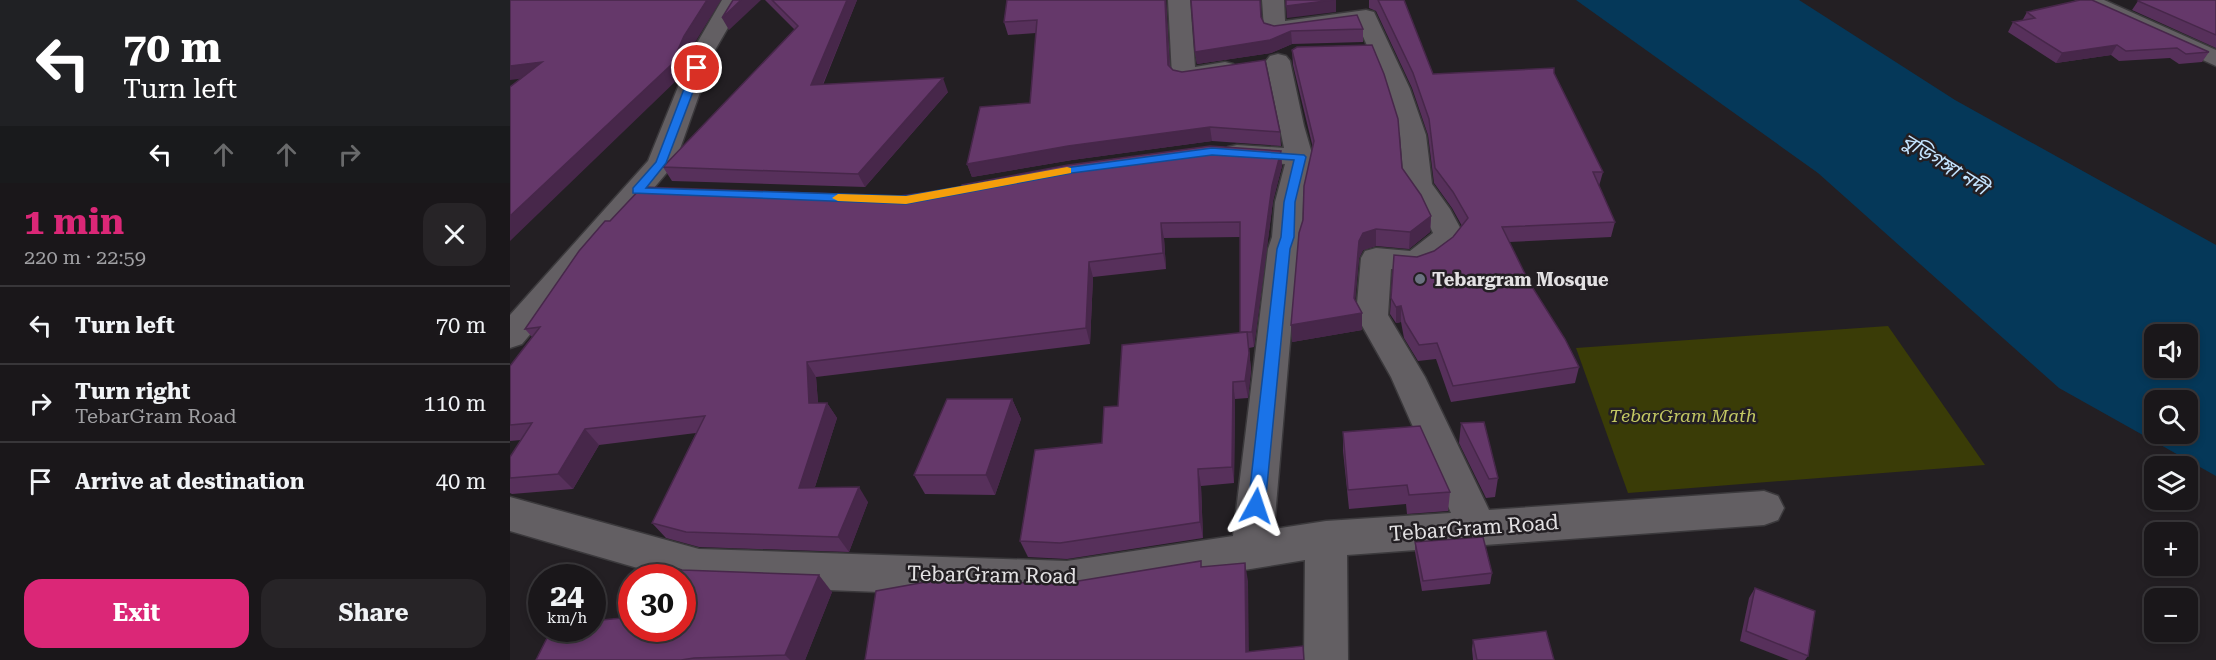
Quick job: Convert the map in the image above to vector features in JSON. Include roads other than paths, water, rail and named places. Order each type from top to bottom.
[{"type":"street","points":[[510,336],[661,163],[704,50],[733,0]]},
{"type":"street","points":[[1179,0],[1184,76],[1270,61],[1300,157],[1289,202],[1252,549]]},
{"type":"street","points":[[1273,0],[1275,28],[1366,17],[1370,51],[1398,89],[1413,135],[1419,184],[1437,209],[1449,235],[1417,261],[1376,258],[1372,315],[1408,377],[1478,528]]},
{"type":"street","points":[[2087,0],[2216,59]]},
{"type":"street","points":[[1212,151],[1300,157]]},
{"type":"street","points":[[637,191],[672,192]]},
{"type":"street","name":"TebarGram Road","points":[[510,514],[699,567],[1067,580],[1326,539],[1764,508]]},
{"type":"street","points":[[1326,539],[1326,660]]},
{"type":"water","name":"বুড়িগঙ্গা নদী","points":[[1576,0],[1799,0],[1955,100],[2216,245],[2216,476],[2198,466],[2198,456],[2180,456],[2159,444],[2198,444],[2198,390],[2144,390],[2144,436],[2059,388],[1818,173]]},
{"type":"place","name":"Tebargram Mosque","points":[[1420,279]]},
{"type":"park label","name":"TebarGram Math","points":[[1683,415]]}]
